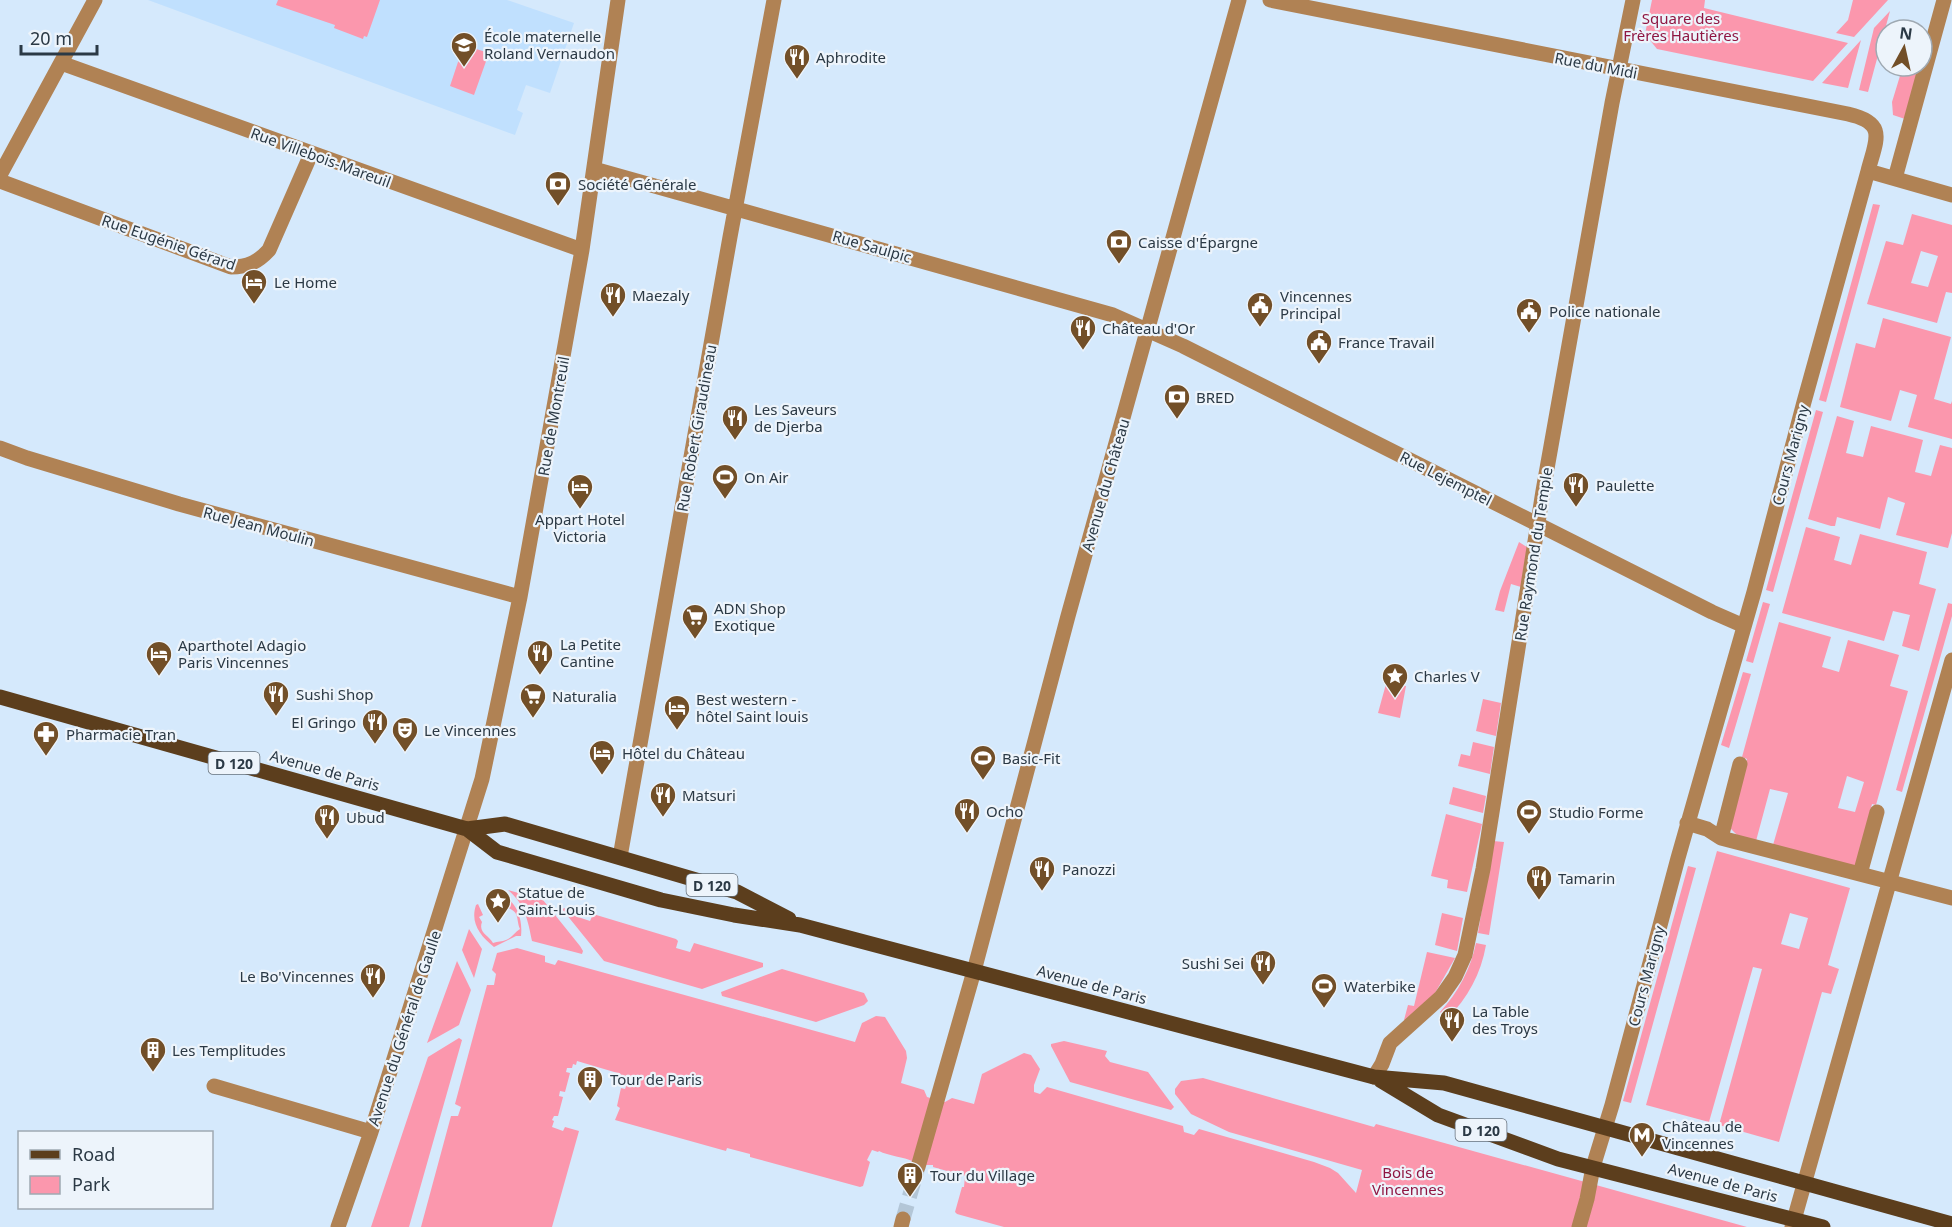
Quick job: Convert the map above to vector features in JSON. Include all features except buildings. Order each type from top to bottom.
[{"type":"main road","name":"Avenue de Paris","points":[[0,698],[467,829],[496,852],[661,900],[734,915],[800,925],[1374,1077],[1444,1083],[1804,1183]]},
{"type":"main road","name":"Avenue de Paris","points":[[467,829],[505,824],[620,857],[737,892],[800,925]]},
{"type":"main road","name":"Avenue de Paris","points":[[1374,1077],[1438,1115],[1558,1159],[1793,1223]]},
{"type":"main road","name":"D 120","points":[[1804,1183],[1928,1222],[1952,1224]]},
{"type":"main road","name":"D 120","points":[[1793,1223],[1823,1227]]},
{"type":"street","points":[[0,175],[95,0]]},
{"type":"street","name":"Rue de Montreuil","points":[[467,829],[482,780],[520,597],[582,250],[618,0]]},
{"type":"street","name":"Rue Robert Giraudineau","points":[[620,857],[774,0]]},
{"type":"street","name":"Avenue du Château","points":[[918,1167],[974,971],[1065,627],[1239,0]]},
{"type":"street","name":"Rue du Midi","points":[[1270,0],[1863,117],[1872,123],[1876,131],[1868,171]]},
{"type":"street","name":"Rue Raymond du Temple","points":[[1374,1077],[1390,1043],[1441,997],[1455,977],[1465,955],[1483,869],[1538,523],[1633,0]]},
{"type":"street","points":[[1897,171],[1944,0]]},
{"type":"street","name":"Rue Villebois-Mareuil","points":[[61,63],[582,250]]},
{"type":"street","name":"Rue Eugénie Gérard","points":[[0,181],[231,267],[245,267],[260,260],[269,250],[311,154]]},
{"type":"street","name":"Rue Saulpic","points":[[594,169],[1113,315],[1148,330]]},
{"type":"street","points":[[1868,171],[1952,195]]},
{"type":"street","name":"Cours Marigny","points":[[1579,1227],[1593,1167],[1606,1128],[1687,824],[1744,626],[1868,171]]},
{"type":"street","name":"Rue Lejemptel","points":[[1148,330],[1744,626]]},
{"type":"street","name":"Rue Jean Moulin","points":[[0,448],[179,504],[520,597]]},
{"type":"street","points":[[1810,1227],[1793,1223],[1952,660]]},
{"type":"street","points":[[1721,838],[1740,764]]},
{"type":"street","points":[[1860,874],[1877,812]]},
{"type":"street","points":[[1687,824],[1707,829],[1721,838],[1952,898]]},
{"type":"street","name":"Avenue du Général de Gaulle","points":[[338,1227],[371,1132],[467,829]]},
{"type":"street","points":[[214,1086],[371,1132]]},
{"type":"shaded area","name":"École maternelle Roland Vernaudon","points":[[148,0],[507,0],[574,23],[550,93],[526,85],[517,110],[523,113],[515,135]]},
{"type":"green space","points":[[278,0],[380,0],[367,37],[364,36],[363,39],[334,28],[335,25],[276,5]]},
{"type":"green space","name":"Square des Frères Hautières","points":[[1652,0],[1705,0],[1704,8],[1848,43],[1813,81],[1657,49],[1645,34]]},
{"type":"green space","points":[[1853,0],[1888,0],[1854,37],[1836,33],[1848,20]]},
{"type":"green space","points":[[1874,28],[1874,70],[1868,92],[1859,90]]},
{"type":"green space","points":[[1861,40],[1848,88],[1822,83]]},
{"type":"green space","points":[[473,48],[489,53],[474,95],[450,86],[458,62]]},
{"type":"green space","points":[[1899,78],[1916,78],[1905,119],[1893,115],[1892,102]]},
{"type":"green space","points":[[1873,204],[1880,205],[1826,402],[1819,400]]},
{"type":"green space","points":[[1912,214],[1952,225],[1952,293],[1946,292],[1937,323],[1867,304],[1886,241],[1903,245]],"holes":[[[1921,251],[1938,256],[1928,287],[1911,283]]]},
{"type":"green space","points":[[1883,318],[1951,337],[1934,399],[1951,404],[1952,401],[1952,439],[1908,427],[1917,395],[1900,390],[1891,421],[1840,407],[1856,343],[1875,348]]},
{"type":"green space","points":[[1816,410],[1823,412],[1773,592],[1766,590]]},
{"type":"green space","points":[[1837,416],[1854,421],[1846,453],[1863,457],[1871,426],[1923,440],[1915,472],[1931,476],[1940,445],[1952,448],[1952,533],[1948,548],[1896,535],[1905,503],[1888,497],[1880,529],[1837,517],[1835,526],[1808,519]]},
{"type":"green space","points":[[1806,527],[1840,537],[1834,560],[1851,565],[1860,534],[1927,552],[1919,584],[1936,589],[1919,651],[1902,646],[1910,615],[1893,611],[1884,641],[1782,613]]},
{"type":"green space","points":[[1519,542],[1527,547],[1521,587],[1511,584],[1504,612],[1495,610],[1500,591]]},
{"type":"green space","points":[[1763,602],[1770,604],[1753,663],[1746,661]]},
{"type":"green space","points":[[1948,603],[1952,604],[1952,616],[1902,792],[1896,790]]},
{"type":"green space","points":[[1779,622],[1831,637],[1822,667],[1839,672],[1848,640],[1899,655],[1890,686],[1908,691],[1876,805],[1872,804],[1855,868],[1773,845],[1788,793],[1770,789],[1756,841],[1737,835],[1729,827],[1747,759],[1742,757]],"holes":[[[1847,776],[1864,782],[1855,812],[1838,808]]]},
{"type":"green space","points":[[1743,672],[1751,674],[1729,748],[1721,745]]},
{"type":"green space","points":[[1386,684],[1406,686],[1400,718],[1378,713]]},
{"type":"green space","points":[[1483,699],[1501,703],[1496,736],[1476,731]]},
{"type":"green space","points":[[1473,742],[1494,747],[1490,774],[1458,766],[1461,754],[1470,756]]},
{"type":"green space","points":[[1453,787],[1486,796],[1483,813],[1449,804]]},
{"type":"green space","points":[[1446,814],[1482,824],[1467,892],[1447,888],[1448,880],[1431,876]]},
{"type":"green space","points":[[1493,841],[1504,842],[1489,935],[1478,933]]},
{"type":"green space","points":[[1717,851],[1850,888],[1828,965],[1839,969],[1831,994],[1822,992],[1779,1142],[1719,1125],[1762,969],[1753,967],[1709,1122],[1646,1105]],"holes":[[[1790,913],[1808,918],[1799,949],[1781,944]]]},
{"type":"green space","points":[[1688,866],[1696,868],[1631,1103],[1623,1101]]},
{"type":"green space","points":[[508,890],[543,900],[580,946],[582,954],[532,941],[522,907]]},
{"type":"green space","points":[[496,893],[504,895],[517,910],[521,923],[521,936],[516,936],[494,947],[484,938],[475,923],[476,905],[478,904],[483,915],[479,917],[482,922],[481,929],[493,943],[508,939],[520,929],[516,914],[508,908],[506,903],[502,905]]},
{"type":"green space","points":[[569,907],[576,910],[575,916],[590,921],[593,914],[676,939],[678,941],[676,948],[690,952],[694,943],[763,963],[763,967],[702,989],[604,961],[562,909]]},
{"type":"green space","points":[[1442,913],[1463,918],[1457,951],[1435,945]]},
{"type":"green space","points":[[469,929],[482,949],[474,978],[462,950]]},
{"type":"green space","points":[[1476,943],[1486,945],[1481,966],[1467,994],[1447,1019],[1440,1012],[1453,997],[1463,980]]},
{"type":"green space","name":"Bois de Vincennes","points":[[517,948],[545,956],[545,962],[555,965],[558,960],[855,1042],[862,1023],[876,1016],[885,1017],[906,1051],[907,1058],[901,1083],[924,1090],[927,1097],[945,1102],[952,1098],[974,1104],[982,1074],[1024,1053],[1031,1055],[1040,1069],[1034,1092],[1040,1094],[1047,1087],[1183,1126],[1184,1132],[1194,1135],[1199,1129],[1314,1162],[1338,1173],[1356,1193],[1362,1170],[1229,1132],[1191,1114],[1175,1094],[1175,1089],[1181,1081],[1203,1078],[1374,1127],[1376,1124],[1747,1227],[1004,1227],[955,1212],[962,1187],[964,1187],[965,1176],[955,1171],[954,1173],[933,1167],[933,1165],[925,1165],[924,1168],[910,1165],[912,1161],[872,1150],[867,1160],[870,1162],[863,1186],[860,1187],[750,1157],[750,1154],[727,1148],[726,1151],[615,1120],[620,1108],[617,1106],[621,1088],[625,1089],[627,1084],[623,1083],[624,1079],[620,1078],[621,1074],[577,1061],[572,1068],[567,1068],[566,1072],[570,1073],[565,1092],[560,1091],[559,1096],[563,1097],[558,1116],[554,1116],[552,1120],[554,1121],[552,1127],[563,1131],[565,1127],[579,1131],[552,1227],[421,1227],[451,1116],[458,1116],[461,1107],[455,1104],[487,985],[494,985],[496,974],[492,970],[497,953]]},
{"type":"green space","points":[[1427,952],[1455,958],[1435,993],[1404,1020],[1408,1005],[1414,1006]]},
{"type":"green space","points":[[457,961],[471,990],[459,1025],[427,1043]]},
{"type":"green space","points":[[782,969],[864,993],[868,1001],[864,1005],[816,1022],[722,996],[721,992]]},
{"type":"green space","points":[[459,1038],[462,1040],[409,1227],[371,1227],[428,1057]]},
{"type":"green space","points":[[1064,1041],[1107,1051],[1105,1056],[1110,1062],[1148,1072],[1174,1107],[1171,1110],[1070,1082],[1051,1046],[1051,1044]]},
{"type":"tunnel","points":[[903,1219],[918,1167]]},
{"type":"place","name":"École maternelle Roland Vernaudon","points":[[464,68]]},
{"type":"place","name":"Aphrodite","points":[[797,80]]},
{"type":"place","name":"Société Générale","points":[[558,207]]},
{"type":"place","name":"Caisse d'Épargne","points":[[1119,265]]},
{"type":"place","name":"Le Home","points":[[254,305]]},
{"type":"place","name":"Maezaly","points":[[613,318]]},
{"type":"place","name":"Vincennes Principal","points":[[1260,328]]},
{"type":"place","name":"Police nationale","points":[[1529,334]]},
{"type":"place","name":"Château d'Or","points":[[1083,351]]},
{"type":"place","name":"France Travail","points":[[1319,365]]},
{"type":"place","name":"BRED","points":[[1177,420]]},
{"type":"place","name":"Les Saveurs de Djerba","points":[[735,441]]},
{"type":"place","name":"On Air","points":[[725,500]]},
{"type":"place","name":"Paulette","points":[[1576,508]]},
{"type":"place","name":"Appart Hotel Victoria","points":[[580,510]]},
{"type":"place","name":"ADN Shop Exotique","points":[[695,640]]},
{"type":"place","name":"La Petite Cantine","points":[[540,676]]},
{"type":"place","name":"Aparthotel Adagio Paris Vincennes","points":[[159,677]]},
{"type":"place","name":"Charles V","points":[[1395,699]]},
{"type":"place","name":"Sushi Shop","points":[[276,717]]},
{"type":"place","name":"Naturalia","points":[[533,719]]},
{"type":"place","name":"Best western - hôtel Saint louis","points":[[677,731]]},
{"type":"place","name":"El Gringo","points":[[375,745]]},
{"type":"place","name":"Le Vincennes","points":[[405,753]]},
{"type":"place","name":"Pharmacie Tran","points":[[46,757]]},
{"type":"place","name":"Hôtel du Château","points":[[602,776]]},
{"type":"place","name":"Basic-Fit","points":[[983,781]]},
{"type":"place","name":"Matsuri","points":[[663,818]]},
{"type":"place","name":"Ocho","points":[[967,834]]},
{"type":"place","name":"Studio Forme","points":[[1529,835]]},
{"type":"place","name":"Ubud","points":[[327,840]]},
{"type":"place","name":"Panozzi","points":[[1042,892]]},
{"type":"place","name":"Tamarin","points":[[1539,901]]},
{"type":"place","name":"Statue de Saint-Louis","points":[[498,924]]},
{"type":"place","name":"Sushi Sei","points":[[1263,986]]},
{"type":"place","name":"Le Bo'Vincennes","points":[[373,999]]},
{"type":"place","name":"Waterbike","points":[[1324,1009]]},
{"type":"place","name":"La Table des Troys","points":[[1452,1043]]},
{"type":"place","name":"Les Templitudes","points":[[153,1073]]},
{"type":"place","name":"Tour de Paris","points":[[590,1102]]},
{"type":"place","name":"Château de Vincennes","points":[[1642,1158]]},
{"type":"place","name":"Tour du Village","points":[[910,1198]]}]
